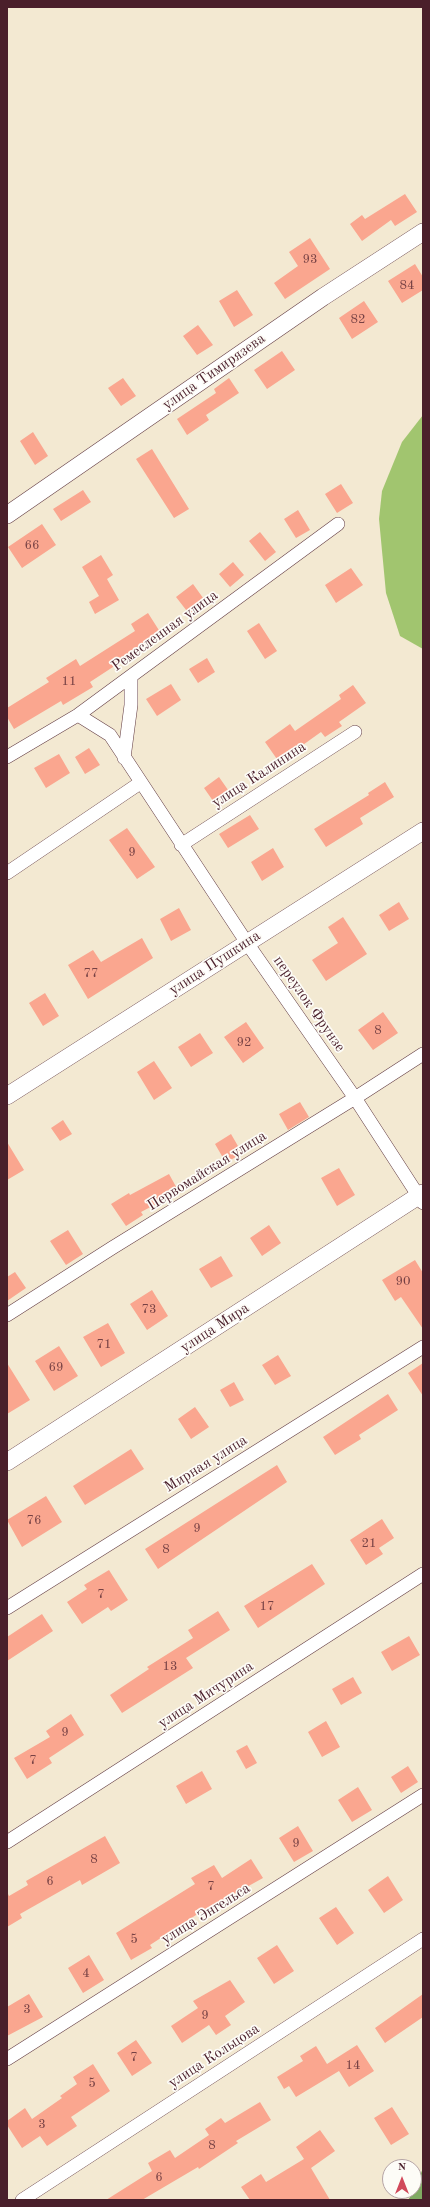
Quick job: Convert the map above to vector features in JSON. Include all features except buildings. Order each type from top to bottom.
[{"type":"street","name":"улица Тимирязева","points":[[7,516],[323,297],[423,232]]},
{"type":"street","name":"Ремесленная улица","points":[[7,757],[78,715],[338,524]]},
{"type":"street","points":[[124,758],[131,705],[131,676]]},
{"type":"street","name":"переулок Фрунзе","points":[[78,715],[110,735],[246,943],[355,1098],[422,1197]]},
{"type":"street","name":"улица Калинина","points":[[182,845],[355,732]]},
{"type":"street","points":[[7,873],[140,783]]},
{"type":"street","name":"улица Пушкина","points":[[7,1096],[423,831]]},
{"type":"street","name":"Первомайская улица","points":[[7,1315],[423,1054]]},
{"type":"street","name":"улица Мира","points":[[7,1462],[422,1197]]},
{"type":"street","name":"Мирная улица","points":[[7,1608],[423,1347]]},
{"type":"street","name":"улица Мичурина","points":[[7,1842],[423,1574]]},
{"type":"street","name":"улица Энгельса","points":[[7,2059],[423,1795]]},
{"type":"street","name":"улица Кольцова","points":[[22,2200],[423,1940]]},
{"type":"green space","points":[[423,415],[423,649],[400,636],[386,593],[379,519],[382,491],[402,442]]},
{"type":"green space","points":[[423,2168],[423,2200],[408,2200],[422,2199]]}]
